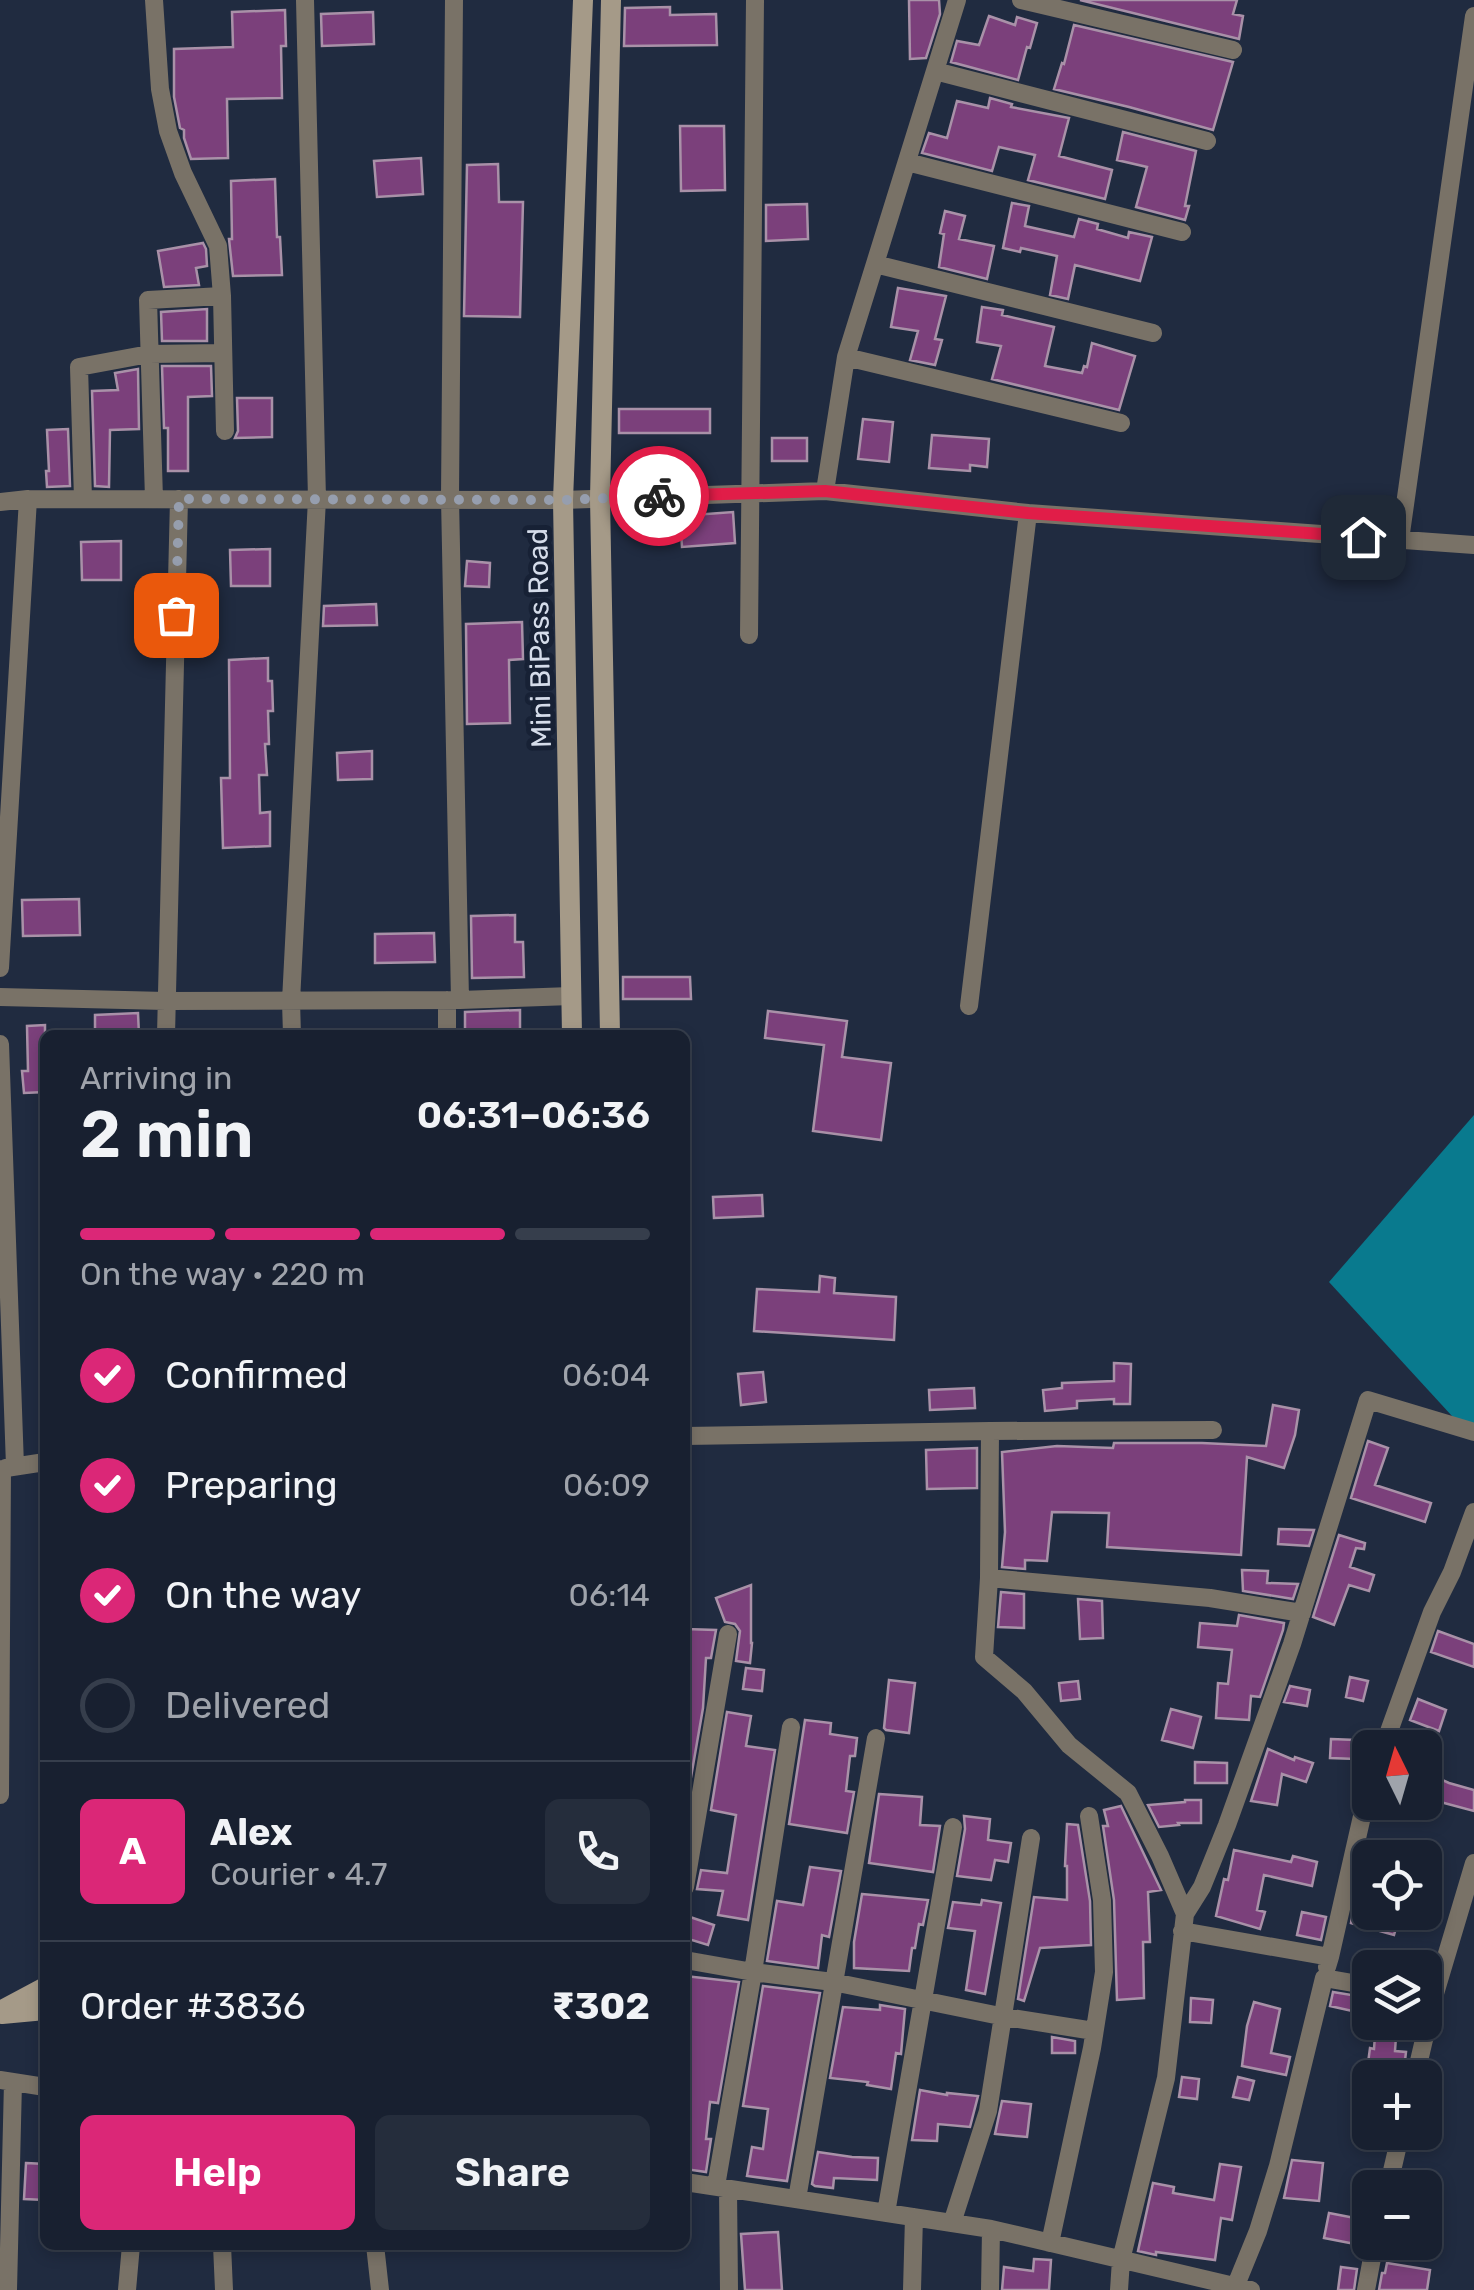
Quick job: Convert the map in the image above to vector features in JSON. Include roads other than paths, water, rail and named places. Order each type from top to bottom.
[{"type":"street","points":[[154,0],[160,89],[168,131],[182,173],[218,246],[225,431]]},
{"type":"street","points":[[292,1030],[318,499],[306,0]]},
{"type":"street","points":[[449,1030],[454,1000],[450,498],[454,0]]},
{"type":"street","name":"Mini BiPass Road","points":[[572,1030],[564,500],[583,0]]},
{"type":"street","points":[[610,1030],[600,498],[611,0]]},
{"type":"street","points":[[749,635],[755,0]]},
{"type":"street","points":[[825,491],[846,358],[957,0]]},
{"type":"street","points":[[1021,0],[1232,50]]},
{"type":"street","points":[[1400,540],[1474,16]]},
{"type":"street","points":[[934,72],[1207,141]]},
{"type":"street","points":[[907,162],[1182,232]]},
{"type":"street","points":[[875,264],[1153,333]]},
{"type":"street","points":[[154,499],[148,300],[222,296]]},
{"type":"street","points":[[82,499],[78,367],[148,354],[223,353]]},
{"type":"street","points":[[846,358],[1121,423]]},
{"type":"street","points":[[0,502],[28,498],[564,500],[825,491],[1028,513],[1474,544]]},
{"type":"street","points":[[0,968],[28,498]]},
{"type":"street","points":[[166,1030],[179,499]]},
{"type":"street","points":[[969,1006],[1028,513]]},
{"type":"street","points":[[0,996],[292,1001],[572,996]]},
{"type":"street","points":[[0,1044],[6,1468],[0,1795]]},
{"type":"street","points":[[1119,2290],[1121,2260],[1166,2078],[1184,1922],[1221,1841],[1302,1612],[1368,1400],[1474,1432]]},
{"type":"street","points":[[690,1436],[1213,1430]]},
{"type":"street","points":[[990,1431],[984,1657],[1024,1691],[1070,1746],[1128,1794],[1160,1856],[1184,1922]]},
{"type":"street","points":[[6,1468],[40,1463]]},
{"type":"street","points":[[1389,1730],[1432,1612],[1474,1512]]},
{"type":"street","points":[[989,1578],[1210,1598],[1302,1612]]},
{"type":"street","points":[[690,1858],[728,1634]]},
{"type":"street","points":[[729,2290],[722,2188],[791,1727]]},
{"type":"street","points":[[797,2199],[876,1738]]},
{"type":"street","points":[[1050,2243],[1104,1972],[1102,1900],[1088,1816]]},
{"type":"street","points":[[690,2183],[991,2229],[1240,2289],[1278,2166],[1361,1820]]},
{"type":"street","points":[[886,2213],[952,1826]]},
{"type":"street","points":[[952,2223],[988,2111],[1031,1838]]},
{"type":"street","points":[[1442,1960],[1474,1863]]},
{"type":"street","points":[[1184,1922],[1330,1957]]},
{"type":"street","points":[[690,1961],[833,1982],[1094,2031]]},
{"type":"street","points":[[1324,1978],[1352,1983]]},
{"type":"street","points":[[0,2012],[40,1990]]},
{"type":"street","points":[[0,2012],[40,2010]]},
{"type":"street","points":[[8,2290],[7,2081],[40,2086]]},
{"type":"street","points":[[912,2290],[914,2217]]},
{"type":"street","points":[[990,2290],[991,2229]]},
{"type":"street","points":[[126,2290],[130,2250]]},
{"type":"street","points":[[222,2250],[224,2290]]},
{"type":"street","points":[[376,2250],[380,2290]]},
{"type":"street","points":[[1366,2290],[1372,2260]]},
{"type":"water","points":[[1474,1115],[1474,1440],[1329,1282]]}]
